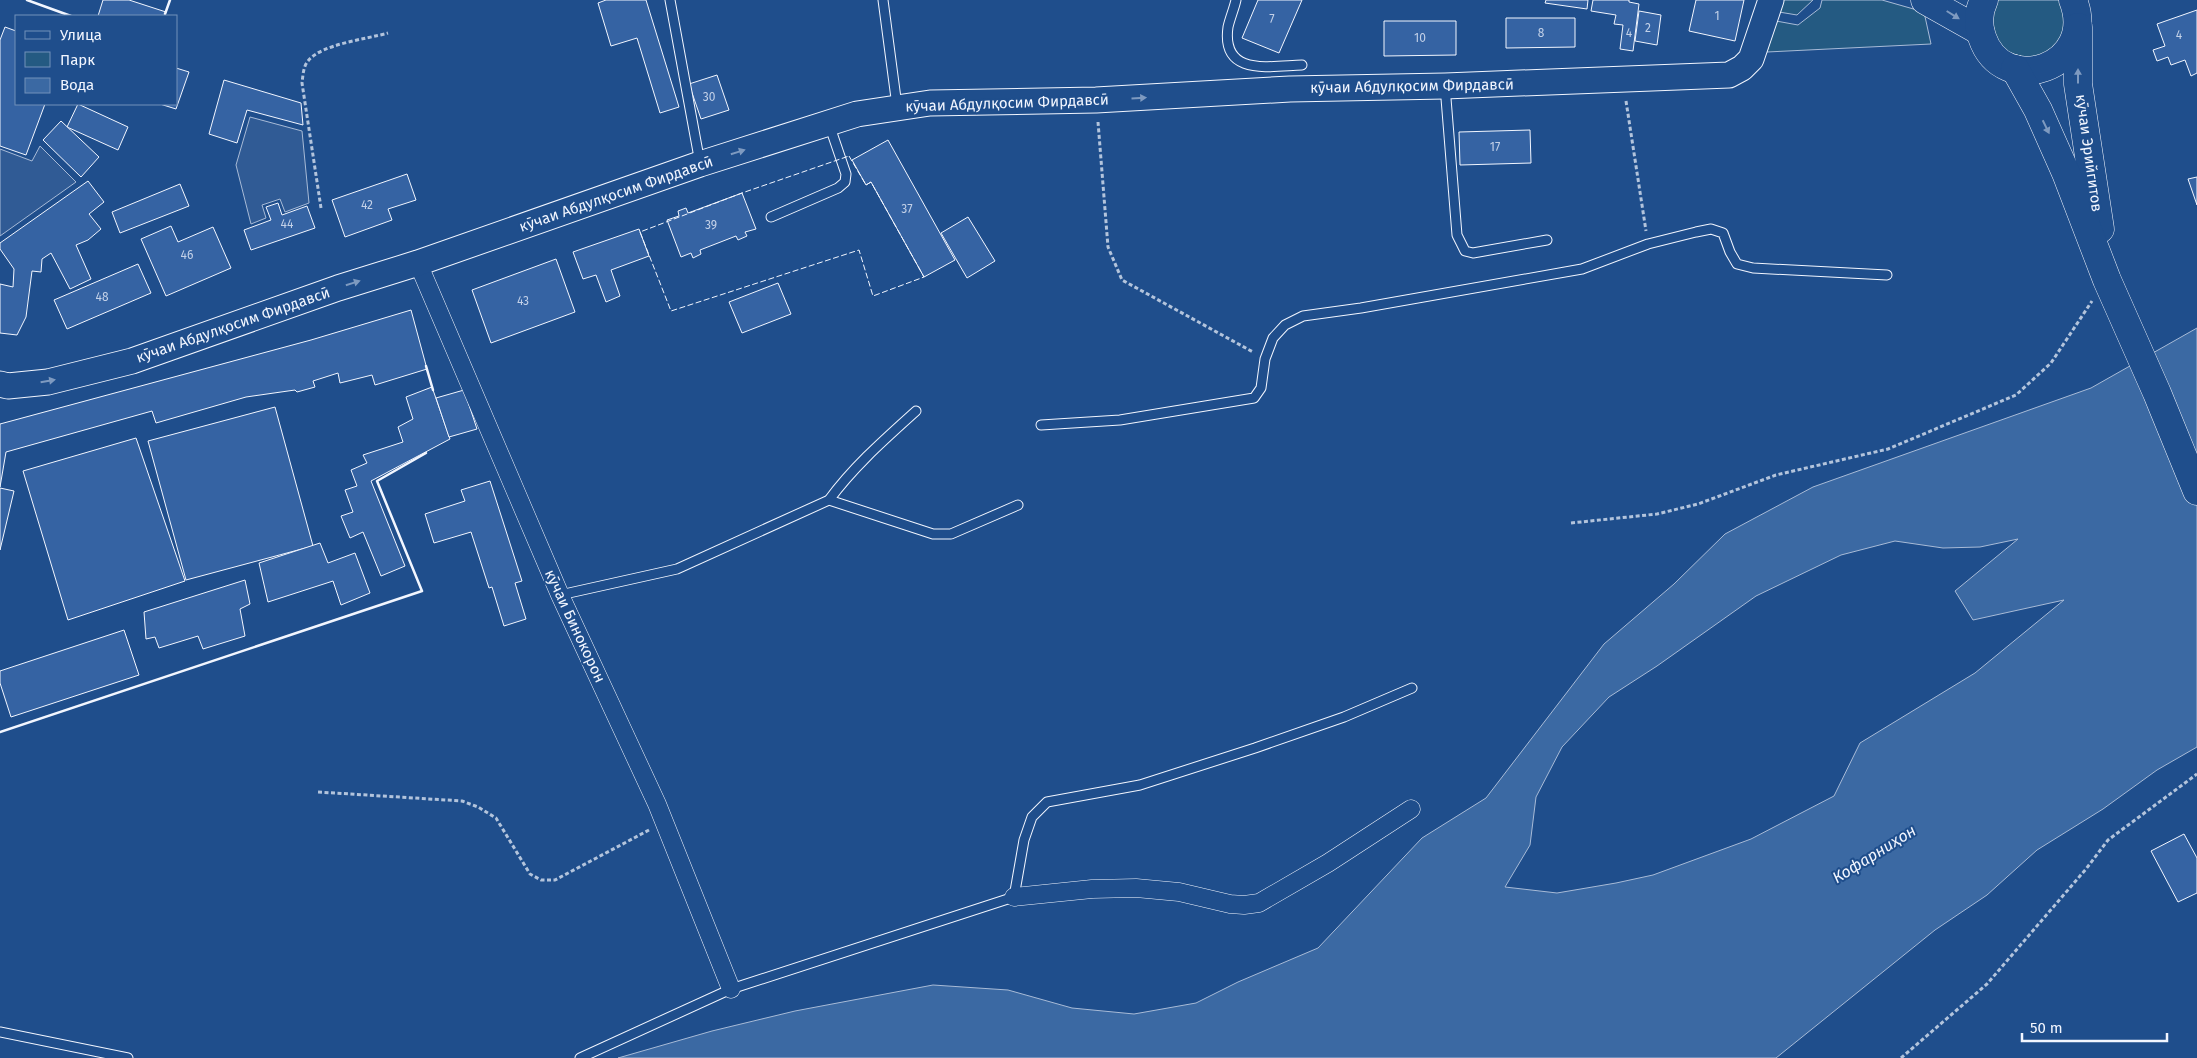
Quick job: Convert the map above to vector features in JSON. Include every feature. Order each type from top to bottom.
[{"type":"highway","points":[[1926,0],[1980,31]]},
{"type":"highway","points":[[1984,0],[1980,12],[1980,31],[1988,51],[2004,65],[2015,69],[2035,71],[2053,65],[2068,52],[2073,44],[2078,26]]},
{"type":"highway","name":"кӯчаи Эрийгитов","points":[[2073,0],[2077,10],[2078,26],[2078,84],[2107,280]]},
{"type":"highway","name":"кӯчаи Эрийгитов","points":[[2015,69],[2052,142],[2107,280],[2157,393],[2197,491]]},
{"type":"street","name":"кӯчаи Абдулқосим Фирдавсӣ","points":[[0,384],[8,386],[48,382],[132,361],[700,164],[857,114],[930,103],[1096,100],[1290,89],[1445,86],[1729,75],[1742,68],[1751,59],[1771,0]]},
{"type":"street","name":"кӯчаи Бинокорон","points":[[418,263],[560,595],[664,821],[731,989]]},
{"type":"street","points":[[1014,897],[1092,889],[1136,888],[1179,892],[1230,904],[1258,903],[1328,863],[1411,809]]},
{"type":"lane","points":[[670,0],[700,164]]},
{"type":"lane","points":[[882,0],[898,107]]},
{"type":"lane","points":[[1236,0],[1228,27],[1228,44],[1232,54],[1248,66],[1302,66]]},
{"type":"lane","points":[[1445,86],[1457,235],[1465,251],[1473,253],[1547,240]]},
{"type":"lane","points":[[771,217],[838,188],[845,182],[846,174],[829,123]]},
{"type":"lane","points":[[1041,425],[1120,420],[1254,398],[1261,388],[1265,359],[1273,338],[1285,325],[1303,316],[1361,308],[1582,269],[1648,244],[1711,229],[1723,233],[1730,252],[1738,264],[1753,268],[1887,275]]},
{"type":"lane","points":[[560,595],[677,569],[829,500],[845,478],[870,452],[916,410]]},
{"type":"lane","points":[[829,500],[933,534],[951,534],[1018,505]]},
{"type":"lane","points":[[580,1058],[731,989],[1014,897],[1024,840],[1032,818],[1047,802],[1140,785],[1255,748],[1344,716],[1412,688]]},
{"type":"lane","points":[[0,1032],[128,1058]]},
{"type":"path","points":[[321,208],[302,83],[303,71],[307,62],[318,52],[388,33]]},
{"type":"path","points":[[1619,79],[1628,107],[1648,244]]},
{"type":"path","points":[[1096,100],[1108,247],[1122,280],[1265,359]]},
{"type":"path","points":[[1571,523],[1657,514],[1698,504],[1776,476],[1888,449],[2016,394],[2051,363],[2107,280]]},
{"type":"path","points":[[1901,1058],[1987,984],[2086,869],[2108,840],[2197,774]]},
{"type":"path","points":[[318,792],[462,801],[478,807],[496,818],[530,874],[541,880],[555,880],[664,821]]},
{"type":"green space","points":[[1782,0],[1813,0],[1797,15],[1779,12]]},
{"type":"green space","points":[[1822,0],[1882,0],[1924,12],[1931,44],[1767,52],[1776,21],[1798,25],[1820,8]]},
{"type":"green space","points":[[1993,0],[2063,0],[2065,38],[2035,61],[1998,49],[1988,10]]},
{"type":"shaded area","points":[[250,117],[302,131],[309,203],[285,212],[280,199],[262,205],[266,218],[251,224],[236,165]]},
{"type":"shaded area","points":[[40,146],[76,182],[0,236],[0,149],[32,161]]},
{"type":"water","name":"Кофарниҳон","points":[[2197,328],[2197,747],[2157,770],[2103,809],[2037,850],[1987,895],[1935,930],[1776,1058],[618,1058],[712,1031],[795,1011],[933,985],[1008,990],[1072,1008],[1134,1014],[1196,1003],[1238,982],[1318,948],[1422,838],[1486,798],[1604,644],[1674,584],[1725,534],[1813,487],[2091,388]],"holes":[[[2018,539],[1955,591],[1973,620],[2064,600],[1975,673],[1860,743],[1834,796],[1751,839],[1653,875],[1616,883],[1557,893],[1505,887],[1530,845],[1536,797],[1562,747],[1609,697],[1657,666],[1756,596],[1841,555],[1895,541],[1943,548],[1980,547]]]},
{"type":"building","points":[[103,0],[129,0],[166,12],[164,15],[98,15]]},
{"type":"building","points":[[606,0],[646,0],[679,107],[660,113],[637,38],[611,46],[598,3]]},
{"type":"building","points":[[1258,0],[1302,0],[1279,53],[1242,38]]},
{"type":"building","points":[[1546,0],[1588,0],[1587,9],[1545,3]]},
{"type":"building","points":[[1593,0],[1629,0],[1629,2],[1639,4],[1633,51],[1620,49],[1623,25],[1614,24],[1616,15],[1591,11]]},
{"type":"building","points":[[1696,0],[1744,0],[1735,41],[1689,31]]},
{"type":"building","points":[[2197,10],[2197,73],[2191,76],[2185,60],[2171,65],[2168,57],[2157,61],[2153,50],[2165,46],[2157,24]]},
{"type":"building","points":[[1639,11],[1661,15],[1657,45],[1635,41]]},
{"type":"building","points":[[1506,18],[1575,18],[1575,47],[1506,48]]},
{"type":"building","points":[[1384,21],[1456,21],[1456,55],[1384,56]]},
{"type":"building","points":[[5,27],[15,31],[15,105],[45,105],[26,155],[0,146],[0,40]]},
{"type":"building","points":[[178,69],[189,72],[178,103]]},
{"type":"building","points":[[717,75],[729,110],[701,119],[689,84]]},
{"type":"building","points":[[224,80],[301,103],[303,125],[247,110],[237,143],[209,134]]},
{"type":"building","points":[[78,105],[80,105],[128,127],[118,150],[67,127]]},
{"type":"building","points":[[163,105],[177,105],[176,109]]},
{"type":"building","points":[[61,121],[99,157],[81,177],[43,140]]},
{"type":"building","points":[[1530,130],[1531,163],[1460,165],[1459,132]]},
{"type":"building","points":[[888,140],[955,260],[924,277],[871,182],[866,185],[852,160]]},
{"type":"building","points":[[407,174],[416,200],[388,209],[392,220],[345,237],[332,200]]},
{"type":"building","points":[[2197,177],[2197,205],[2188,179]]},
{"type":"building","points":[[88,181],[104,202],[89,214],[101,229],[88,240],[76,245],[91,279],[70,289],[51,253],[42,259],[41,272],[32,271],[26,317],[17,335],[0,333],[0,284],[13,287],[14,269],[0,249],[0,243]]},
{"type":"building","points":[[180,184],[189,206],[120,233],[112,212]]},
{"type":"building","points":[[742,193],[756,229],[745,232],[747,236],[738,240],[736,236],[700,250],[701,254],[693,258],[691,253],[681,257],[667,220],[679,216],[678,211],[686,208],[688,213]]},
{"type":"building","points":[[278,203],[282,215],[307,206],[315,228],[251,250],[244,230],[271,220],[266,207]]},
{"type":"building","points":[[968,217],[995,261],[967,278],[941,233]]},
{"type":"building","points":[[171,226],[178,242],[213,227],[231,268],[166,296],[141,239]]},
{"type":"building","points":[[639,229],[649,256],[611,270],[620,296],[606,302],[596,275],[583,279],[573,252]]},
{"type":"building","points":[[556,259],[575,312],[491,343],[472,290]]},
{"type":"building","points":[[138,264],[151,293],[67,329],[54,300]]},
{"type":"building","points":[[778,283],[791,314],[742,333],[729,302]]},
{"type":"building","points":[[411,310],[427,369],[375,385],[372,375],[340,383],[338,373],[313,381],[315,387],[297,392],[295,390],[246,397],[156,423],[152,411],[6,452],[0,487],[0,424],[311,340]]},
{"type":"building","points":[[432,387],[450,439],[371,481],[405,566],[381,576],[363,532],[350,538],[341,516],[353,512],[345,490],[357,486],[351,470],[367,463],[363,455],[403,442],[398,427],[413,419],[406,397]]},
{"type":"building","points":[[464,390],[477,429],[449,437],[436,398]]},
{"type":"building","points":[[275,407],[313,546],[186,580],[148,441]]},
{"type":"building","points":[[136,438],[185,581],[68,620],[23,471]]},
{"type":"building","points":[[490,481],[522,581],[515,583],[526,619],[504,626],[492,587],[489,588],[471,532],[434,543],[425,514],[465,501],[461,490]]},
{"type":"building","points":[[0,488],[14,491],[0,550]]},
{"type":"building","points":[[320,543],[328,563],[355,553],[370,593],[341,605],[333,581],[268,602],[259,563]]},
{"type":"building","points":[[245,580],[250,604],[240,609],[245,636],[203,649],[198,636],[159,648],[155,637],[146,639],[144,612]]},
{"type":"building","points":[[124,630],[139,675],[11,717],[0,683],[0,671]]},
{"type":"building","points":[[2184,834],[2197,858],[2197,893],[2178,902],[2151,851]]},
{"type":"fence","points":[[849,156],[866,185],[871,182],[924,277],[873,296],[859,250],[671,311],[640,232],[742,193],[849,156]]},
{"type":"wall","points":[[27,0],[68,15]]},
{"type":"wall","points":[[165,14],[170,0]]},
{"type":"wall","points":[[426,366],[433,390]]},
{"type":"wall","points":[[0,732],[422,591],[377,481],[426,453]]}]
